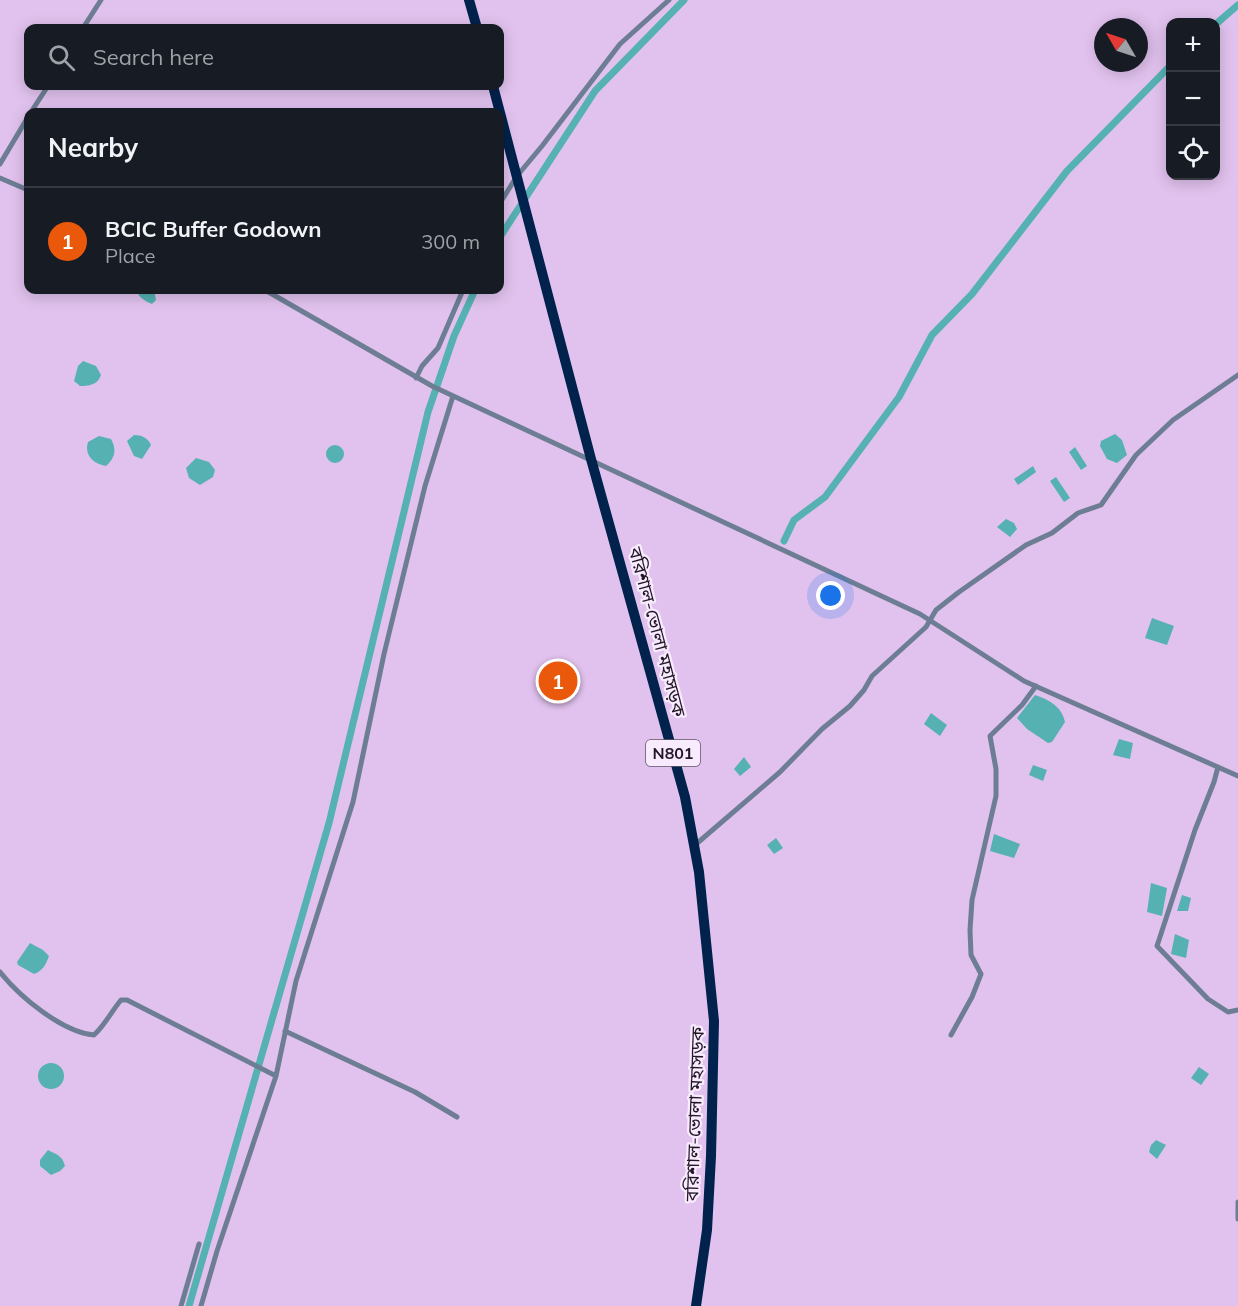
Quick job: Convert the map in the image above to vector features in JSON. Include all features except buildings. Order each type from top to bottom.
[{"type":"highway","points":[[469,0],[476,24]]},
{"type":"highway","name":"বরিশাল-ভোলা মহাসড়ক","points":[[494,90],[499,108]]},
{"type":"highway","name":"বরিশাল-ভোলা মহাসড়ক","points":[[504,128],[591,459],[685,798],[695,845],[714,1021],[707,1230],[696,1306]]},
{"type":"street","points":[[86,24],[101,0]]},
{"type":"street","points":[[504,198],[620,44],[669,0]]},
{"type":"street","points":[[34,108],[46,90]]},
{"type":"street","points":[[0,164],[24,124]]},
{"type":"street","points":[[0,178],[24,188]]},
{"type":"street","points":[[272,294],[432,386],[930,620],[1024,681],[1238,776]]},
{"type":"street","points":[[416,378],[422,366],[438,348],[460,294]]},
{"type":"street","points":[[695,845],[780,772],[822,729],[850,706],[864,690],[872,676],[926,627],[936,610],[1026,545],[1052,533],[1078,513],[1101,505],[1136,455],[1173,420],[1238,375]]},
{"type":"street","points":[[201,1306],[217,1251],[276,1076],[296,981],[353,802],[384,654],[450,394]]},
{"type":"street","points":[[951,1035],[972,997],[981,974],[971,955],[970,930],[972,900],[996,796],[996,769],[990,736],[1022,705],[1036,686]]},
{"type":"street","points":[[1218,767],[1157,946],[1208,999],[1228,1012],[1238,1010]]},
{"type":"street","points":[[0,972],[17,991],[31,1002],[65,1025],[78,1030],[94,1035],[105,1024],[110,1012],[120,1000],[127,1000],[276,1076]]},
{"type":"street","points":[[285,1030],[415,1092],[457,1117]]},
{"type":"street","points":[[1238,1202],[1238,1219]]},
{"type":"street","points":[[181,1306],[199,1244]]},
{"type":"shaded area","points":[[138,294],[155,294],[156,300],[152,304]]},
{"type":"shaded area","points":[[83,361],[96,366],[101,375],[95,383],[80,386],[74,381],[78,366]]},
{"type":"shaded area","points":[[1115,434],[1122,440],[1127,455],[1117,463],[1107,459],[1100,446],[1101,441]]},
{"type":"shaded area","points":[[134,435],[144,437],[151,445],[142,459],[134,456],[127,441]]},
{"type":"shaded area","points":[[99,436],[111,439],[114,447],[113,457],[106,466],[94,461],[87,451],[88,442]]},
{"type":"shaded area","points":[[335,445],[341,448],[344,454],[341,460],[335,463],[329,460],[326,454],[329,448]]},
{"type":"shaded area","points":[[1075,447],[1087,466],[1081,470],[1069,452]]},
{"type":"shaded area","points":[[196,458],[209,462],[215,470],[213,477],[200,485],[189,478],[186,468]]},
{"type":"shaded area","points":[[1033,466],[1036,472],[1018,485],[1014,479]]},
{"type":"shaded area","points":[[1056,477],[1070,498],[1064,502],[1050,481]]},
{"type":"shaded area","points":[[1006,519],[1014,523],[1017,529],[1010,537],[997,527]]},
{"type":"shaded area","points":[[1152,618],[1174,626],[1167,645],[1145,638]]},
{"type":"shaded area","points":[[1035,695],[1054,705],[1061,712],[1065,722],[1052,742],[1048,743],[1027,729],[1017,718]]},
{"type":"shaded area","points":[[931,713],[947,725],[940,736],[924,724]]},
{"type":"shaded area","points":[[1119,739],[1133,743],[1130,759],[1113,755]]},
{"type":"shaded area","points":[[744,757],[751,767],[740,776],[734,769]]},
{"type":"shaded area","points":[[1033,765],[1047,770],[1043,781],[1029,775]]},
{"type":"shaded area","points":[[994,834],[1020,844],[1014,858],[990,851]]},
{"type":"shaded area","points":[[776,838],[783,848],[774,854],[767,845]]},
{"type":"shaded area","points":[[1151,883],[1167,888],[1162,916],[1147,912]]},
{"type":"shaded area","points":[[1182,895],[1191,898],[1188,911],[1177,911]]},
{"type":"shaded area","points":[[1175,934],[1189,940],[1186,958],[1171,954]]},
{"type":"shaded area","points":[[30,943],[49,956],[42,969],[34,974],[18,965],[17,962]]},
{"type":"shaded area","points":[[51,1063],[60,1067],[64,1076],[60,1085],[51,1089],[42,1085],[38,1076],[42,1067]]},
{"type":"shaded area","points":[[1199,1067],[1209,1074],[1201,1085],[1191,1078]]},
{"type":"shaded area","points":[[1156,1140],[1166,1145],[1157,1159],[1149,1152]]},
{"type":"shaded area","points":[[48,1150],[61,1157],[65,1166],[51,1175],[40,1166],[40,1160]]},
{"type":"waterway","points":[[504,231],[595,91],[684,0]]},
{"type":"waterway","points":[[1220,21],[1238,5]]},
{"type":"waterway","points":[[784,541],[794,520],[825,497],[899,397],[932,335],[972,294],[1067,171],[1166,70]]},
{"type":"waterway","points":[[189,1306],[329,823],[428,412],[454,336],[473,294]]},
{"type":"place","name":"BCIC Buffer Godown","points":[[558,681]]}]
